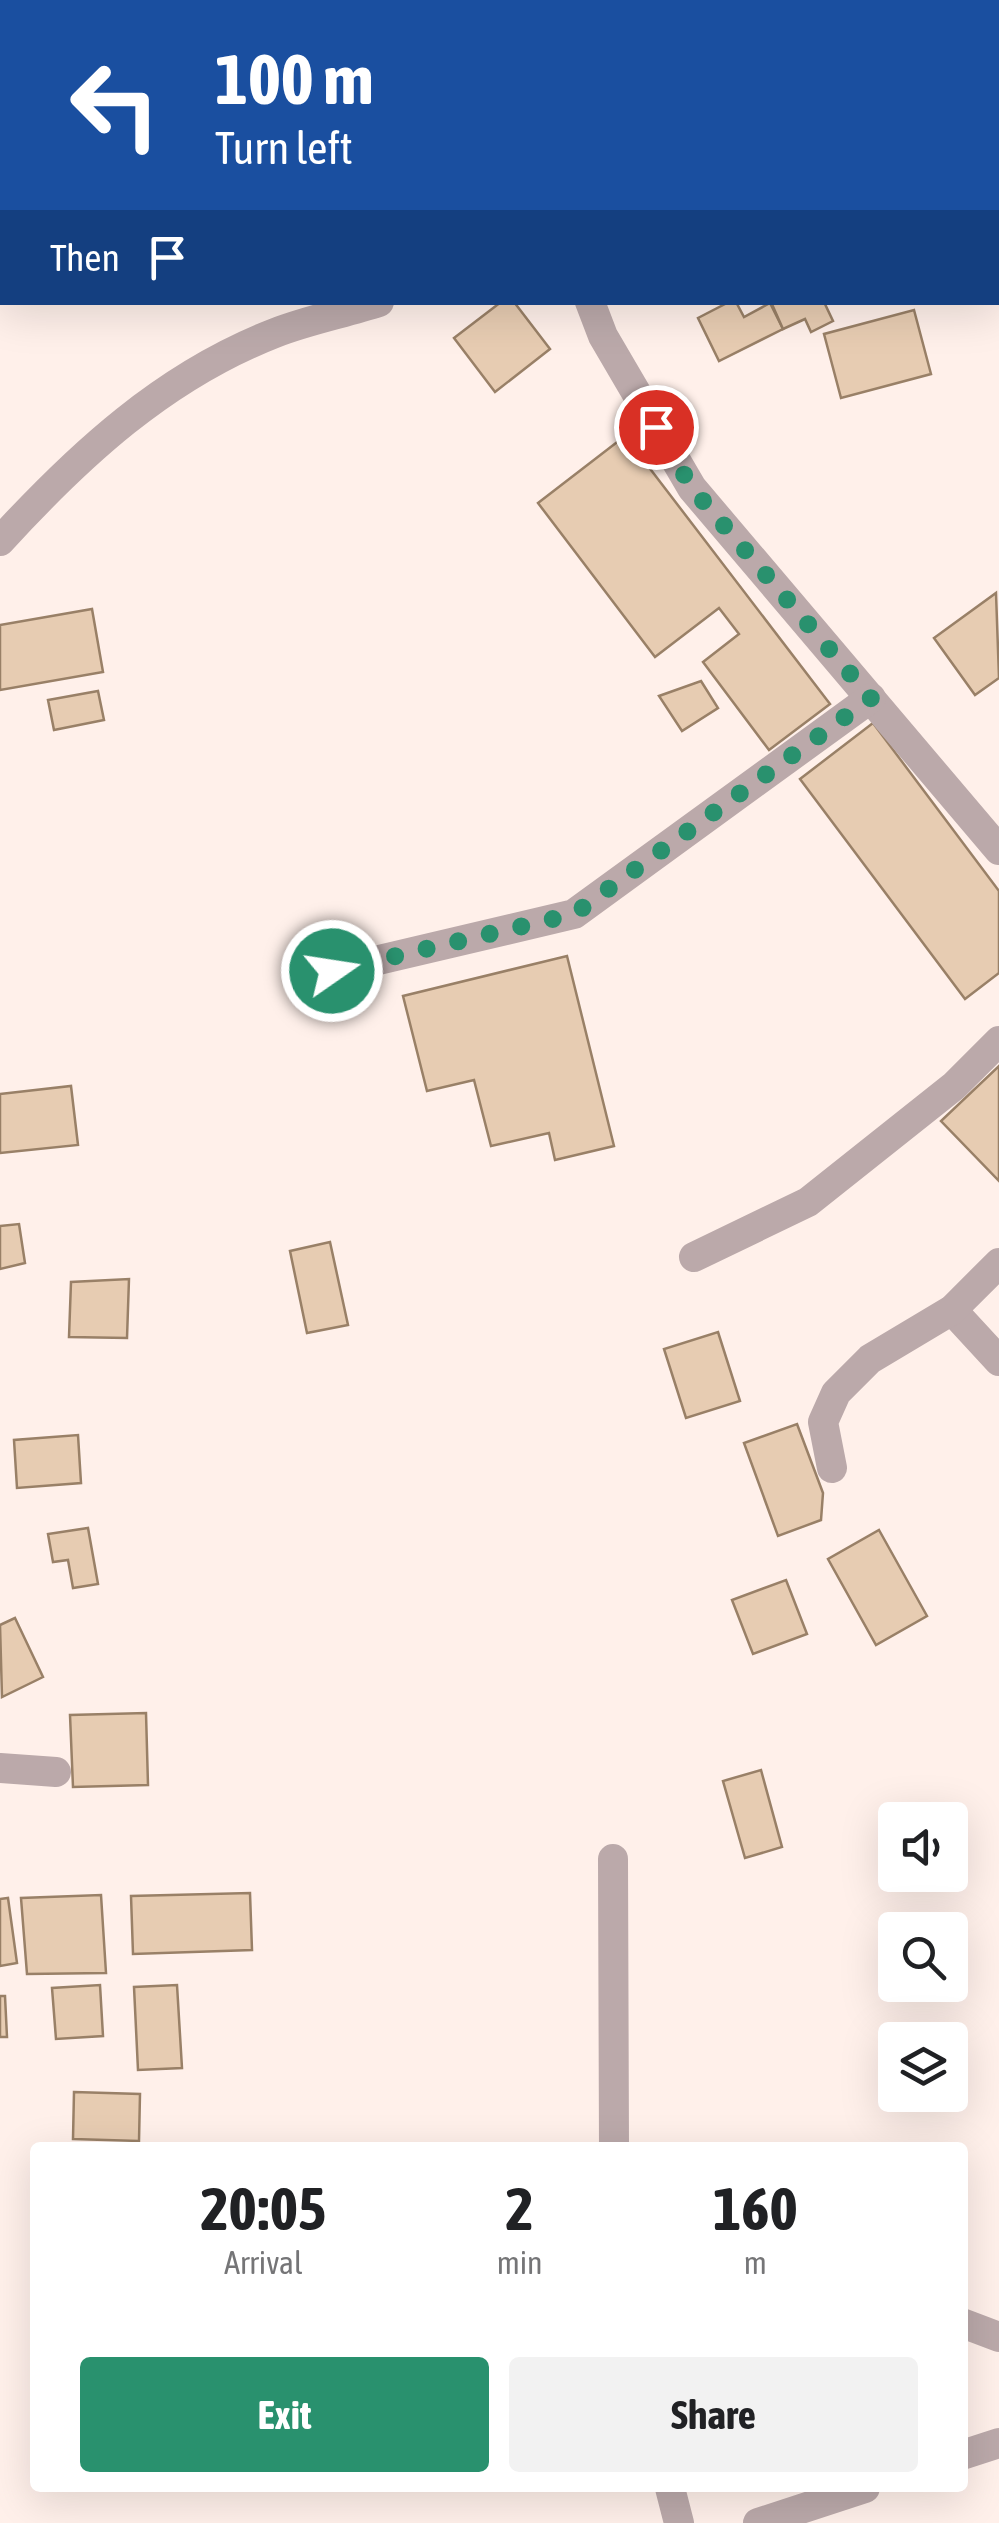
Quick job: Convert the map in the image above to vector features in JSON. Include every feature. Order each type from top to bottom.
[{"type":"street","points":[[0,541],[69,466],[168,386],[274,333],[369,305]]},
{"type":"street","points":[[591,305],[602,336],[692,488],[999,850]]},
{"type":"street","points":[[332,971],[574,914],[871,698]]},
{"type":"street","points":[[694,1257],[808,1202],[954,1086],[999,1041]]},
{"type":"street","points":[[832,1468],[823,1422],[836,1393],[870,1360],[952,1310],[999,1264]]},
{"type":"street","points":[[952,1310],[999,1361]]},
{"type":"street","points":[[0,1768],[56,1772]]},
{"type":"street","points":[[613,1859],[614,2142]]},
{"type":"street","points":[[968,2325],[999,2338]]},
{"type":"street","points":[[968,2454],[999,2443]]},
{"type":"street","points":[[671,2492],[679,2523]]},
{"type":"street","points":[[758,2523],[854,2492]]},
{"type":"building","points":[[497,305],[516,305],[550,349],[495,392],[454,338]]},
{"type":"building","points":[[723,305],[738,305],[744,317],[771,305],[783,329],[719,361],[698,318]]},
{"type":"building","points":[[772,305],[825,305],[833,321],[811,332],[805,319],[783,329]]},
{"type":"building","points":[[914,310],[931,374],[841,398],[824,334]]},
{"type":"building","points":[[625,436],[830,704],[769,750],[703,662],[739,634],[719,608],[655,657],[538,503]]},
{"type":"building","points":[[996,593],[999,678],[975,695],[934,638]]},
{"type":"building","points":[[92,609],[103,672],[0,690],[0,625]]},
{"type":"building","points":[[701,681],[718,708],[682,731],[659,696]]},
{"type":"building","points":[[98,691],[104,720],[54,730],[48,700]]},
{"type":"building","points":[[873,723],[999,891],[999,973],[965,999],[800,779]]},
{"type":"building","points":[[567,956],[614,1146],[555,1160],[549,1133],[491,1146],[474,1080],[427,1091],[403,996]]},
{"type":"building","points":[[999,1066],[999,1181],[941,1121]]},
{"type":"building","points":[[71,1086],[78,1145],[0,1153],[0,1094]]},
{"type":"building","points":[[19,1224],[25,1263],[0,1269],[0,1226]]},
{"type":"building","points":[[330,1242],[348,1325],[307,1333],[290,1251]]},
{"type":"building","points":[[129,1279],[127,1338],[69,1337],[71,1282]]},
{"type":"building","points":[[718,1332],[740,1401],[686,1418],[664,1349]]},
{"type":"building","points":[[797,1424],[823,1493],[821,1520],[778,1536],[744,1443]]},
{"type":"building","points":[[78,1435],[81,1483],[17,1488],[14,1440]]},
{"type":"building","points":[[88,1528],[98,1584],[73,1588],[68,1560],[53,1562],[48,1534]]},
{"type":"building","points":[[879,1530],[927,1616],[876,1645],[828,1559]]},
{"type":"building","points":[[786,1580],[807,1634],[753,1654],[732,1600]]},
{"type":"building","points":[[15,1618],[43,1677],[2,1697],[0,1625]]},
{"type":"building","points":[[146,1713],[148,1785],[73,1787],[70,1715]]},
{"type":"building","points":[[761,1770],[782,1847],[745,1858],[723,1781]]},
{"type":"building","points":[[250,1893],[252,1950],[133,1954],[131,1896]]},
{"type":"building","points":[[101,1895],[106,1973],[27,1974],[21,1898]]},
{"type":"building","points":[[8,1898],[17,1963],[0,1966],[0,1899]]},
{"type":"building","points":[[100,1985],[103,2036],[56,2039],[52,1988]]},
{"type":"building","points":[[177,1985],[182,2068],[138,2070],[134,1987]]},
{"type":"building","points":[[0,1996],[5,1996],[7,2037],[0,2037]]},
{"type":"building","points":[[74,2092],[140,2094],[139,2141],[73,2139]]},
{"type":"route","points":[[332,971],[574,914],[871,698],[692,488],[656,427]]}]
